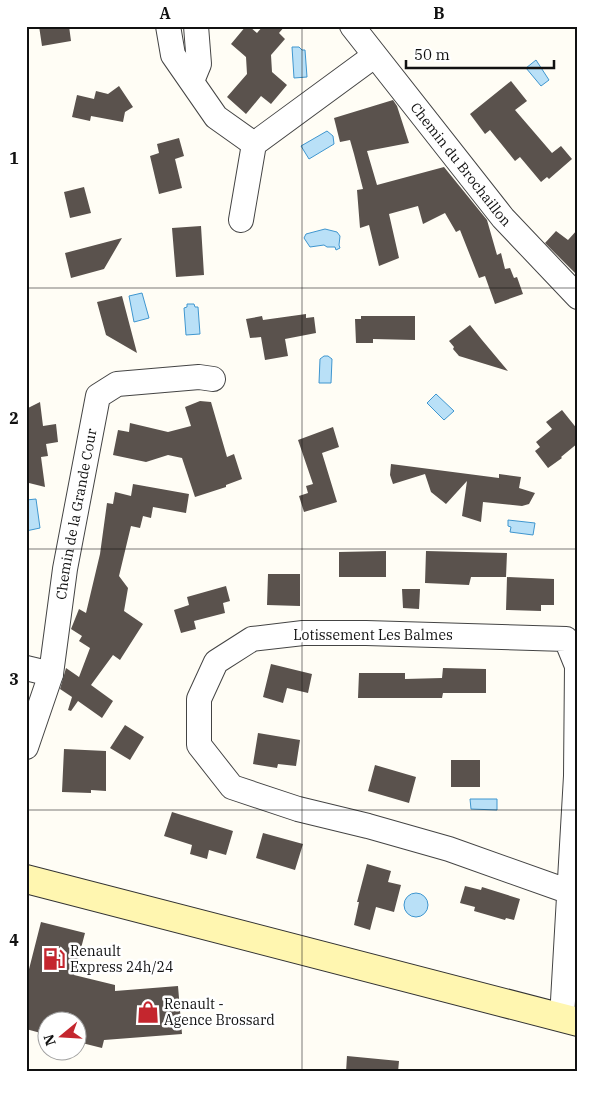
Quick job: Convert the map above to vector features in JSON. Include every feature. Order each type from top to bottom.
[{"type":"main road","points":[[26,880],[570,1020]]},
{"type":"street","points":[[168,26],[173,55],[216,117],[254,144]]},
{"type":"street","points":[[192,81],[199,64],[196,26]]},
{"type":"street","name":"Chemin du Brochaillon","points":[[352,26],[503,218],[578,297]]},
{"type":"street","points":[[241,220],[254,144],[374,56]]},
{"type":"street","name":"Chemin de la Grande Cour","points":[[26,748],[51,674],[65,569],[98,396],[117,384],[199,377],[213,378]]},
{"type":"street","name":"Lotissement Les Balmes","points":[[570,892],[449,849],[298,809],[232,787],[200,745],[199,699],[216,662],[252,639],[303,633],[566,639],[577,666],[576,776],[570,892],[570,1020]]},
{"type":"street","points":[[26,668],[51,674]]},
{"type":"water","points":[[292,47],[299,47],[305,50],[307,77],[294,78]]},
{"type":"water","points":[[536,60],[549,80],[541,86],[526,68]]},
{"type":"water","points":[[327,131],[333,136],[334,144],[309,159],[301,146]]},
{"type":"water","points":[[325,229],[337,232],[340,236],[340,248],[336,250],[335,247],[324,245],[310,247],[304,238],[306,234]]},
{"type":"water","points":[[142,293],[149,318],[134,322],[129,296]]},
{"type":"water","points":[[187,304],[194,304],[195,307],[198,307],[200,334],[186,335],[184,308],[187,307]]},
{"type":"water","points":[[324,356],[332,359],[331,383],[319,383],[320,359]]},
{"type":"water","points":[[436,394],[454,411],[444,420],[427,403]]},
{"type":"water","points":[[36,499],[40,528],[26,531],[26,500]]},
{"type":"water","points":[[508,520],[535,523],[533,535],[510,532],[511,527],[508,526]]},
{"type":"water","points":[[470,799],[497,799],[497,810],[471,809]]},
{"type":"water","points":[[416,893],[424,897],[428,905],[424,913],[416,917],[408,913],[404,905],[408,897]]},
{"type":"building","points":[[39,26],[69,26],[71,41],[42,46]]},
{"type":"building","points":[[246,26],[249,26],[257,33],[263,26],[285,26],[279,33],[285,39],[271,55],[272,72],[287,85],[271,104],[261,96],[246,114],[227,97],[247,74],[246,57],[231,44]]},
{"type":"building","points":[[511,81],[527,101],[515,110],[552,153],[561,146],[572,159],[549,179],[547,177],[541,182],[520,157],[515,161],[490,130],[485,134],[470,114]]},
{"type":"building","points":[[119,86],[133,107],[125,112],[123,122],[91,116],[90,121],[72,117],[77,95],[94,99],[96,91],[108,94]]},
{"type":"building","points":[[393,100],[397,106],[409,143],[367,151],[377,185],[444,167],[487,220],[497,255],[501,253],[505,269],[510,268],[514,278],[517,277],[523,294],[495,304],[485,276],[479,278],[460,230],[456,232],[445,213],[423,224],[418,206],[389,214],[399,258],[379,266],[369,225],[360,228],[357,190],[363,189],[350,140],[340,142],[334,118]]},
{"type":"building","points":[[179,138],[184,156],[175,159],[182,188],[159,194],[150,156],[159,153],[157,144]]},
{"type":"building","points":[[84,187],[91,213],[70,218],[64,192]]},
{"type":"building","points":[[201,226],[204,275],[176,277],[172,228]]},
{"type":"building","points":[[578,229],[578,276],[545,243],[556,231],[568,240]]},
{"type":"building","points":[[122,238],[104,269],[71,278],[65,253]]},
{"type":"building","points":[[122,296],[137,353],[106,335],[97,302]]},
{"type":"building","points":[[306,314],[306,318],[314,317],[316,333],[285,339],[288,356],[265,360],[261,337],[250,338],[246,319],[262,316],[263,320]]},
{"type":"building","points":[[361,316],[415,316],[415,340],[373,339],[373,343],[356,343],[355,319],[361,319]]},
{"type":"building","points":[[470,325],[508,371],[459,356],[453,349],[454,347],[449,341]]},
{"type":"building","points":[[200,401],[211,402],[227,457],[234,454],[242,479],[226,485],[226,487],[195,497],[182,458],[168,455],[146,462],[113,455],[118,430],[129,432],[130,423],[168,432],[191,426],[185,407]]},
{"type":"building","points":[[40,402],[43,426],[56,424],[58,442],[46,444],[48,456],[41,457],[45,487],[29,483],[26,467],[26,409]]},
{"type":"building","points":[[562,410],[578,430],[578,443],[548,468],[535,451],[540,447],[536,442],[552,429],[546,422]]},
{"type":"building","points":[[333,427],[339,447],[322,453],[337,502],[304,512],[299,496],[308,493],[306,486],[313,484],[298,440]]},
{"type":"building","points":[[391,464],[499,478],[499,474],[521,477],[519,488],[535,493],[529,504],[522,506],[483,502],[481,522],[462,516],[467,481],[446,504],[431,492],[425,474],[393,484],[390,475]]},
{"type":"building","points":[[133,484],[189,494],[186,513],[153,507],[151,518],[143,516],[140,528],[131,526],[119,576],[128,588],[124,611],[143,624],[120,660],[113,655],[91,685],[113,701],[102,718],[78,701],[71,711],[68,710],[72,697],[60,689],[66,668],[79,677],[90,648],[79,641],[82,636],[71,629],[79,609],[86,613],[100,554],[107,503],[113,504],[115,492],[131,496]]},
{"type":"building","points":[[386,551],[386,577],[339,577],[339,552]]},
{"type":"building","points":[[426,551],[507,553],[506,577],[471,577],[469,585],[425,583]]},
{"type":"building","points":[[268,574],[300,574],[300,606],[267,605]]},
{"type":"building","points":[[507,577],[554,579],[554,605],[541,605],[541,611],[506,610]]},
{"type":"building","points":[[226,586],[230,601],[223,603],[225,613],[194,621],[196,629],[181,633],[174,610],[189,605],[187,597]]},
{"type":"building","points":[[402,589],[420,589],[419,609],[403,608]]},
{"type":"building","points":[[271,664],[312,674],[308,693],[287,688],[283,703],[263,697]]},
{"type":"building","points":[[443,668],[486,669],[486,693],[443,693],[442,698],[358,698],[359,673],[405,673],[405,679],[442,678]]},
{"type":"building","points":[[125,725],[144,737],[130,760],[110,748]]},
{"type":"building","points":[[258,733],[300,740],[296,766],[278,764],[277,768],[253,764]]},
{"type":"building","points":[[64,749],[106,751],[106,791],[91,790],[91,793],[62,792]]},
{"type":"building","points":[[451,760],[480,760],[480,787],[451,787]]},
{"type":"building","points":[[375,765],[416,777],[409,803],[368,791]]},
{"type":"building","points":[[172,812],[233,831],[226,855],[209,850],[207,859],[190,854],[192,845],[164,836]]},
{"type":"building","points":[[263,833],[303,844],[295,870],[256,858]]},
{"type":"building","points":[[367,864],[391,871],[388,882],[401,885],[394,912],[376,907],[370,930],[354,925],[359,902],[357,902]]},
{"type":"building","points":[[465,886],[481,890],[482,887],[520,899],[514,920],[506,918],[505,920],[474,911],[475,907],[460,903]]},
{"type":"building","points":[[41,922],[85,933],[74,975],[115,985],[115,991],[178,986],[182,1034],[104,1040],[102,1048],[88,1044],[88,1010],[38,1010],[38,1032],[26,1029],[26,981]]},
{"type":"building","points":[[347,1056],[399,1061],[398,1072],[346,1072]]},
{"type":"place","name":"Renault Express 24h/24","points":[[54,959]]},
{"type":"place","name":"Renault - Agence Brossard","points":[[148,1012]]}]
